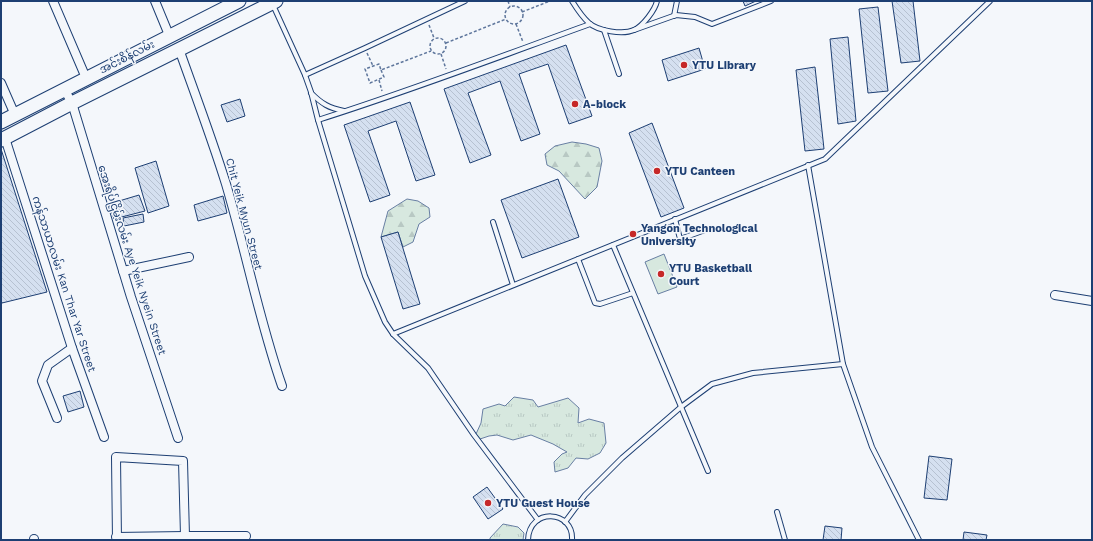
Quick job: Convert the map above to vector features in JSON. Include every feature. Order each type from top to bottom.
[{"type":"main road","name":"အင်းစိန်လမ်း","points":[[1,122],[169,35],[239,1]]},
{"type":"main road","name":"အင်းစိန်လမ်း","points":[[3,139],[273,2]]},
{"type":"street","points":[[53,1],[86,78]]},
{"type":"street","points":[[155,1],[169,35]]},
{"type":"street","name":"Chit Yeik Myun Street","points":[[180,49],[226,185],[257,306],[270,352],[282,386]]},
{"type":"street","points":[[1,83],[15,115]]},
{"type":"street","name":"အေးရိပ်ငြိမ်းလမ်း Aye Yeik Nyein Street","points":[[64,89],[72,103],[123,271],[178,438]]},
{"type":"street","name":"ကန်သာယာလမ်း Kan Thar Yar Street","points":[[3,139],[72,348],[104,437]]},
{"type":"street","points":[[123,271],[189,257]]},
{"type":"street","points":[[1055,295],[1092,301]]},
{"type":"street","points":[[57,418],[42,380],[48,365],[72,348]]},
{"type":"street","points":[[185,536],[183,461],[116,457],[116,539],[185,536],[246,536]]},
{"type":"lane","points":[[305,75],[465,1]]},
{"type":"lane","points":[[572,1],[579,12],[590,24],[604,30],[620,32],[634,30],[674,16],[695,17],[712,24],[771,1]]},
{"type":"lane","points":[[634,30],[649,17],[657,1]]},
{"type":"lane","points":[[674,16],[677,1]]},
{"type":"lane","points":[[393,334],[825,159],[990,1]]},
{"type":"lane","points":[[273,2],[311,92],[365,276],[385,322],[393,334],[428,368],[474,435],[538,520]]},
{"type":"lane","points":[[318,120],[385,99],[590,24]]},
{"type":"lane","points":[[604,30],[619,74]]},
{"type":"lane","points":[[311,92],[320,102],[333,109],[345,112]]},
{"type":"lane","points":[[808,165],[843,364],[872,447],[919,540]]},
{"type":"lane","points":[[675,219],[680,239],[708,229]]},
{"type":"lane","points":[[492,222],[513,285]]},
{"type":"lane","points":[[613,245],[708,471]]},
{"type":"lane","points":[[578,259],[595,303],[600,304],[633,293]]},
{"type":"lane","points":[[565,522],[585,495],[622,458],[681,407],[712,384],[753,373],[843,364]]},
{"type":"lane","points":[[777,512],[785,540]]},
{"type":"lane","points":[[528,540],[530,528],[538,520],[543,517],[555,516],[565,522],[572,531],[572,540]]},
{"type":"path","points":[[508,1],[510,7]]},
{"type":"path","points":[[522,12],[550,1]]},
{"type":"path","points":[[513,6],[518,7],[522,12],[522,18],[516,24],[510,23],[506,19],[505,14],[508,8],[513,6]]},
{"type":"path","points":[[426,19],[434,38]]},
{"type":"path","points":[[446,43],[506,19]]},
{"type":"path","points":[[516,24],[525,48]]},
{"type":"path","points":[[434,38],[440,38],[446,43]]},
{"type":"path","points":[[431,51],[430,45],[434,38]]},
{"type":"path","points":[[431,51],[436,54],[441,54],[445,51],[446,43]]},
{"type":"path","points":[[365,48],[373,66]]},
{"type":"path","points":[[381,70],[431,51]]},
{"type":"path","points":[[441,54],[449,76]]},
{"type":"path","points":[[379,64],[381,70],[384,77],[370,83],[365,69],[379,64]]},
{"type":"path","points":[[379,80],[385,99]]},
{"type":"green space","points":[[572,142],[599,148],[602,161],[597,187],[585,199],[559,171],[547,165],[545,154],[555,146]]},
{"type":"green space","points":[[407,199],[418,201],[429,208],[430,217],[419,224],[413,242],[403,247],[398,232],[381,237],[388,211]]},
{"type":"green space","name":"YTU Basketball Court","points":[[664,254],[677,287],[658,294],[645,262]]},
{"type":"green space","points":[[514,397],[533,400],[538,407],[568,398],[579,408],[578,423],[589,419],[604,423],[606,443],[600,453],[588,459],[576,458],[568,468],[555,472],[554,462],[562,454],[567,452],[553,444],[531,435],[513,440],[497,435],[480,439],[476,434],[481,423],[483,409],[499,404],[505,406]]},
{"type":"green space","points":[[503,524],[518,527],[524,533],[523,540],[490,540],[490,538]]},
{"type":"building","points":[[743,1],[756,1],[745,6]]},
{"type":"building","points":[[892,1],[913,1],[920,61],[901,63]]},
{"type":"building","points":[[878,7],[888,91],[868,93],[859,9]]},
{"type":"building","points":[[848,37],[856,121],[838,124],[830,39]]},
{"type":"building","name":"A-block","points":[[566,45],[592,116],[569,124],[548,64],[519,74],[540,134],[521,141],[500,81],[468,93],[491,155],[470,163],[444,89]]},
{"type":"building","name":"YTU Library","points":[[699,48],[705,69],[668,81],[662,60]]},
{"type":"building","points":[[815,67],[824,149],[805,151],[796,70]]},
{"type":"building","points":[[240,99],[245,116],[227,122],[221,105]]},
{"type":"building","points":[[410,102],[435,175],[416,181],[396,121],[368,131],[390,195],[370,202],[344,125]]},
{"type":"building","name":"YTU Canteen","points":[[652,123],[684,208],[661,217],[629,133]]},
{"type":"building","points":[[1,149],[47,292],[2,303],[1,301]]},
{"type":"building","points":[[156,161],[169,206],[148,213],[135,168]]},
{"type":"building","points":[[558,179],[579,237],[522,258],[501,200]]},
{"type":"building","points":[[139,195],[145,211],[114,219],[109,204]]},
{"type":"building","points":[[223,196],[227,213],[198,221],[194,205]]},
{"type":"building","points":[[143,214],[144,222],[124,226],[123,218]]},
{"type":"building","points":[[398,232],[420,304],[403,309],[381,237]]},
{"type":"building","points":[[80,391],[84,407],[68,412],[63,396]]},
{"type":"building","points":[[929,456],[952,459],[947,500],[924,498]]},
{"type":"building","name":"YTU Guest House","points":[[487,487],[503,509],[488,519],[473,497]]},
{"type":"building","points":[[825,526],[842,528],[841,540],[823,540]]},
{"type":"building","points":[[964,532],[987,535],[986,540],[963,540]]},
{"type":"place","name":"YTU Library","points":[[684,65]]},
{"type":"place","name":"A-block","points":[[575,104]]},
{"type":"place","name":"YTU Canteen","points":[[657,171]]},
{"type":"place","name":"Yangon Technological University","points":[[633,234]]},
{"type":"place","name":"YTU Basketball Court","points":[[661,274]]},
{"type":"place","name":"YTU Guest House","points":[[488,503]]}]
